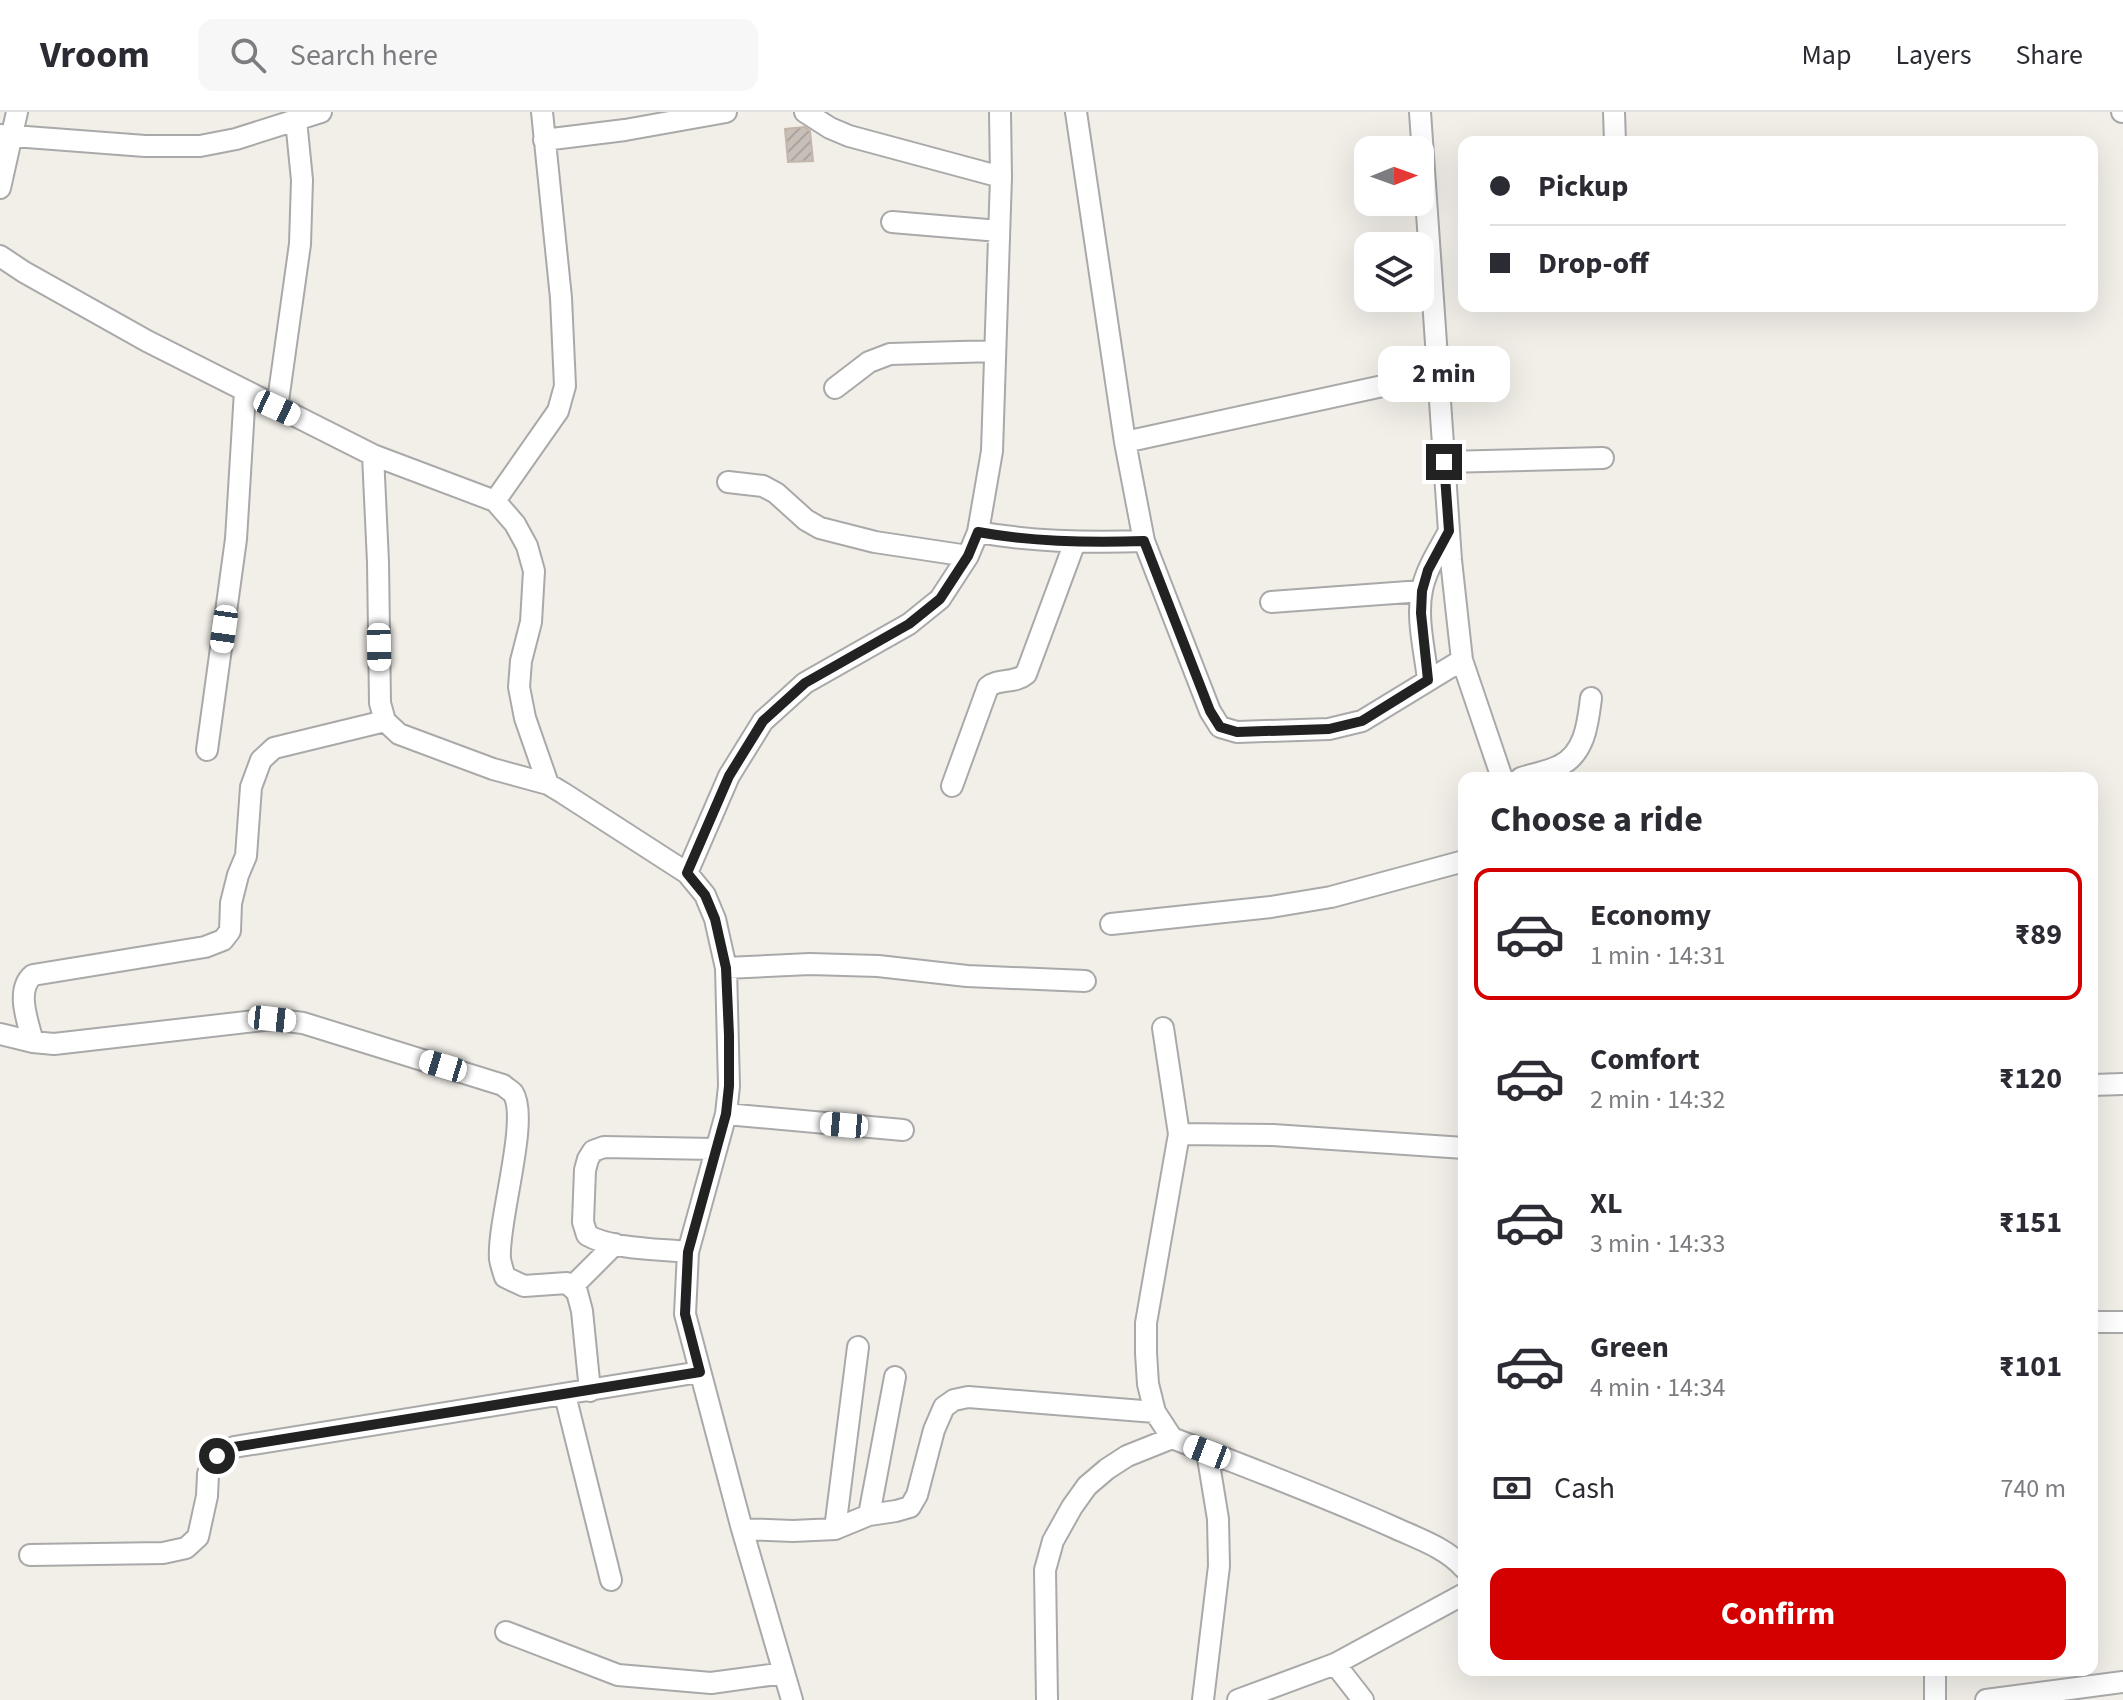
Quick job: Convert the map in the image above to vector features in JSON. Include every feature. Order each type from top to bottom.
[{"type":"street","points":[[0,188],[6,136],[17,112]]},
{"type":"street","points":[[6,136],[145,146],[200,146],[236,139],[321,112]]},
{"type":"street","points":[[495,501],[558,411],[565,386],[561,298],[542,112]]},
{"type":"street","points":[[544,140],[625,130],[726,112]]},
{"type":"street","points":[[805,112],[849,136],[1001,177]]},
{"type":"street","points":[[687,873],[729,776],[763,721],[805,683],[909,624],[940,599],[968,556],[978,532],[992,451],[1001,177],[1000,112]]},
{"type":"street","points":[[1076,112],[1125,442],[1144,541],[1210,711],[1220,727],[1237,732],[1329,729],[1362,721],[1462,660]]},
{"type":"street","points":[[1420,112],[1449,531],[1462,660],[1500,772]]},
{"type":"street","points":[[1614,112],[1615,136]]},
{"type":"street","points":[[277,408],[300,244],[302,180],[296,120]]},
{"type":"street","points":[[892,222],[999,231]]},
{"type":"street","points":[[0,256],[147,341],[277,408],[373,455],[495,501],[515,524],[527,546],[534,571],[531,622],[521,661],[519,687],[525,718],[548,784]]},
{"type":"street","points":[[835,388],[869,362],[890,354],[995,351]]},
{"type":"street","points":[[1125,442],[1438,374]]},
{"type":"street","points":[[207,750],[236,539],[245,391]]},
{"type":"street","points":[[373,455],[380,703],[385,721],[399,734],[441,751],[548,784],[687,873],[705,895],[715,919],[726,968],[729,1086],[726,1114],[688,1252],[685,1314],[742,1529],[792,1700]]},
{"type":"street","points":[[1444,462],[1603,458]]},
{"type":"street","points":[[728,482],[763,486],[820,528],[875,542],[968,556]]},
{"type":"street","points":[[1428,680],[1421,613],[1422,591],[1428,570],[1449,531]]},
{"type":"street","points":[[978,532],[1015,539],[1144,541]]},
{"type":"street","points":[[952,786],[988,687],[1019,679],[1026,674],[1075,542]]},
{"type":"street","points":[[1271,602],[1422,591]]},
{"type":"street","points":[[1541,772],[1561,766],[1579,748],[1587,728],[1591,698]]},
{"type":"street","points":[[33,1042],[24,990],[33,975],[205,947],[223,940],[230,931],[231,903],[246,856],[251,787],[261,760],[274,748],[385,721]]},
{"type":"street","points":[[1111,924],[1271,907],[1331,897],[1458,863]]},
{"type":"street","points":[[726,968],[810,964],[878,966],[967,976],[1085,981]]},
{"type":"street","points":[[0,1034],[54,1044],[272,1019],[303,1023],[503,1085],[513,1094],[517,1109],[517,1132],[500,1237],[500,1263],[505,1277],[524,1286],[567,1283],[577,1292],[582,1311],[590,1391]]},
{"type":"street","points":[[1163,1028],[1179,1134],[1146,1323],[1148,1384],[1155,1412],[1172,1438],[1352,1508],[1436,1547],[1458,1564]]},
{"type":"street","points":[[2098,1085],[2123,1084]]},
{"type":"street","points":[[726,1114],[903,1130]]},
{"type":"street","points":[[1179,1134],[1273,1135],[1458,1148]]},
{"type":"street","points":[[688,1252],[615,1244],[587,1235],[583,1222],[585,1170],[593,1151],[604,1147],[715,1149]]},
{"type":"street","points":[[572,1287],[615,1244]]},
{"type":"street","points":[[2098,1322],[2123,1322]]},
{"type":"street","points":[[835,1529],[858,1347]]},
{"type":"street","points":[[30,1555],[163,1553],[186,1548],[198,1537],[207,1496],[208,1474],[217,1456],[234,1447],[700,1372]]},
{"type":"street","points":[[869,1515],[895,1377]]},
{"type":"street","points":[[565,1395],[611,1580]]},
{"type":"street","points":[[742,1529],[835,1529],[869,1515],[910,1507],[917,1495],[934,1430],[944,1407],[954,1400],[968,1397],[1155,1412]]},
{"type":"street","points":[[1047,1700],[1045,1570],[1053,1541],[1087,1486],[1127,1456],[1172,1438]]},
{"type":"street","points":[[1203,1700],[1219,1566],[1218,1519],[1207,1452]]},
{"type":"street","points":[[1238,1700],[1335,1664],[1458,1597]]},
{"type":"street","points":[[506,1632],[618,1675],[711,1683],[784,1673]]},
{"type":"street","points":[[1335,1664],[1363,1700]]},
{"type":"street","points":[[1935,1676],[1935,1700]]},
{"type":"street","points":[[1986,1700],[2074,1679],[2123,1682]]},
{"type":"building","points":[[805,127],[810,131],[813,161],[788,162],[785,129]]},
{"type":"route","points":[[217,1456],[234,1447],[700,1372],[685,1314],[688,1252],[726,1114],[729,1035],[726,968],[715,919],[705,895],[687,873],[729,776],[763,721],[805,683],[909,624],[940,599],[968,556],[978,532],[1015,539],[1095,543],[1144,541],[1210,711],[1220,727],[1237,732],[1329,729],[1362,721],[1428,680],[1421,613],[1422,591],[1428,570],[1449,531],[1444,462]]}]
